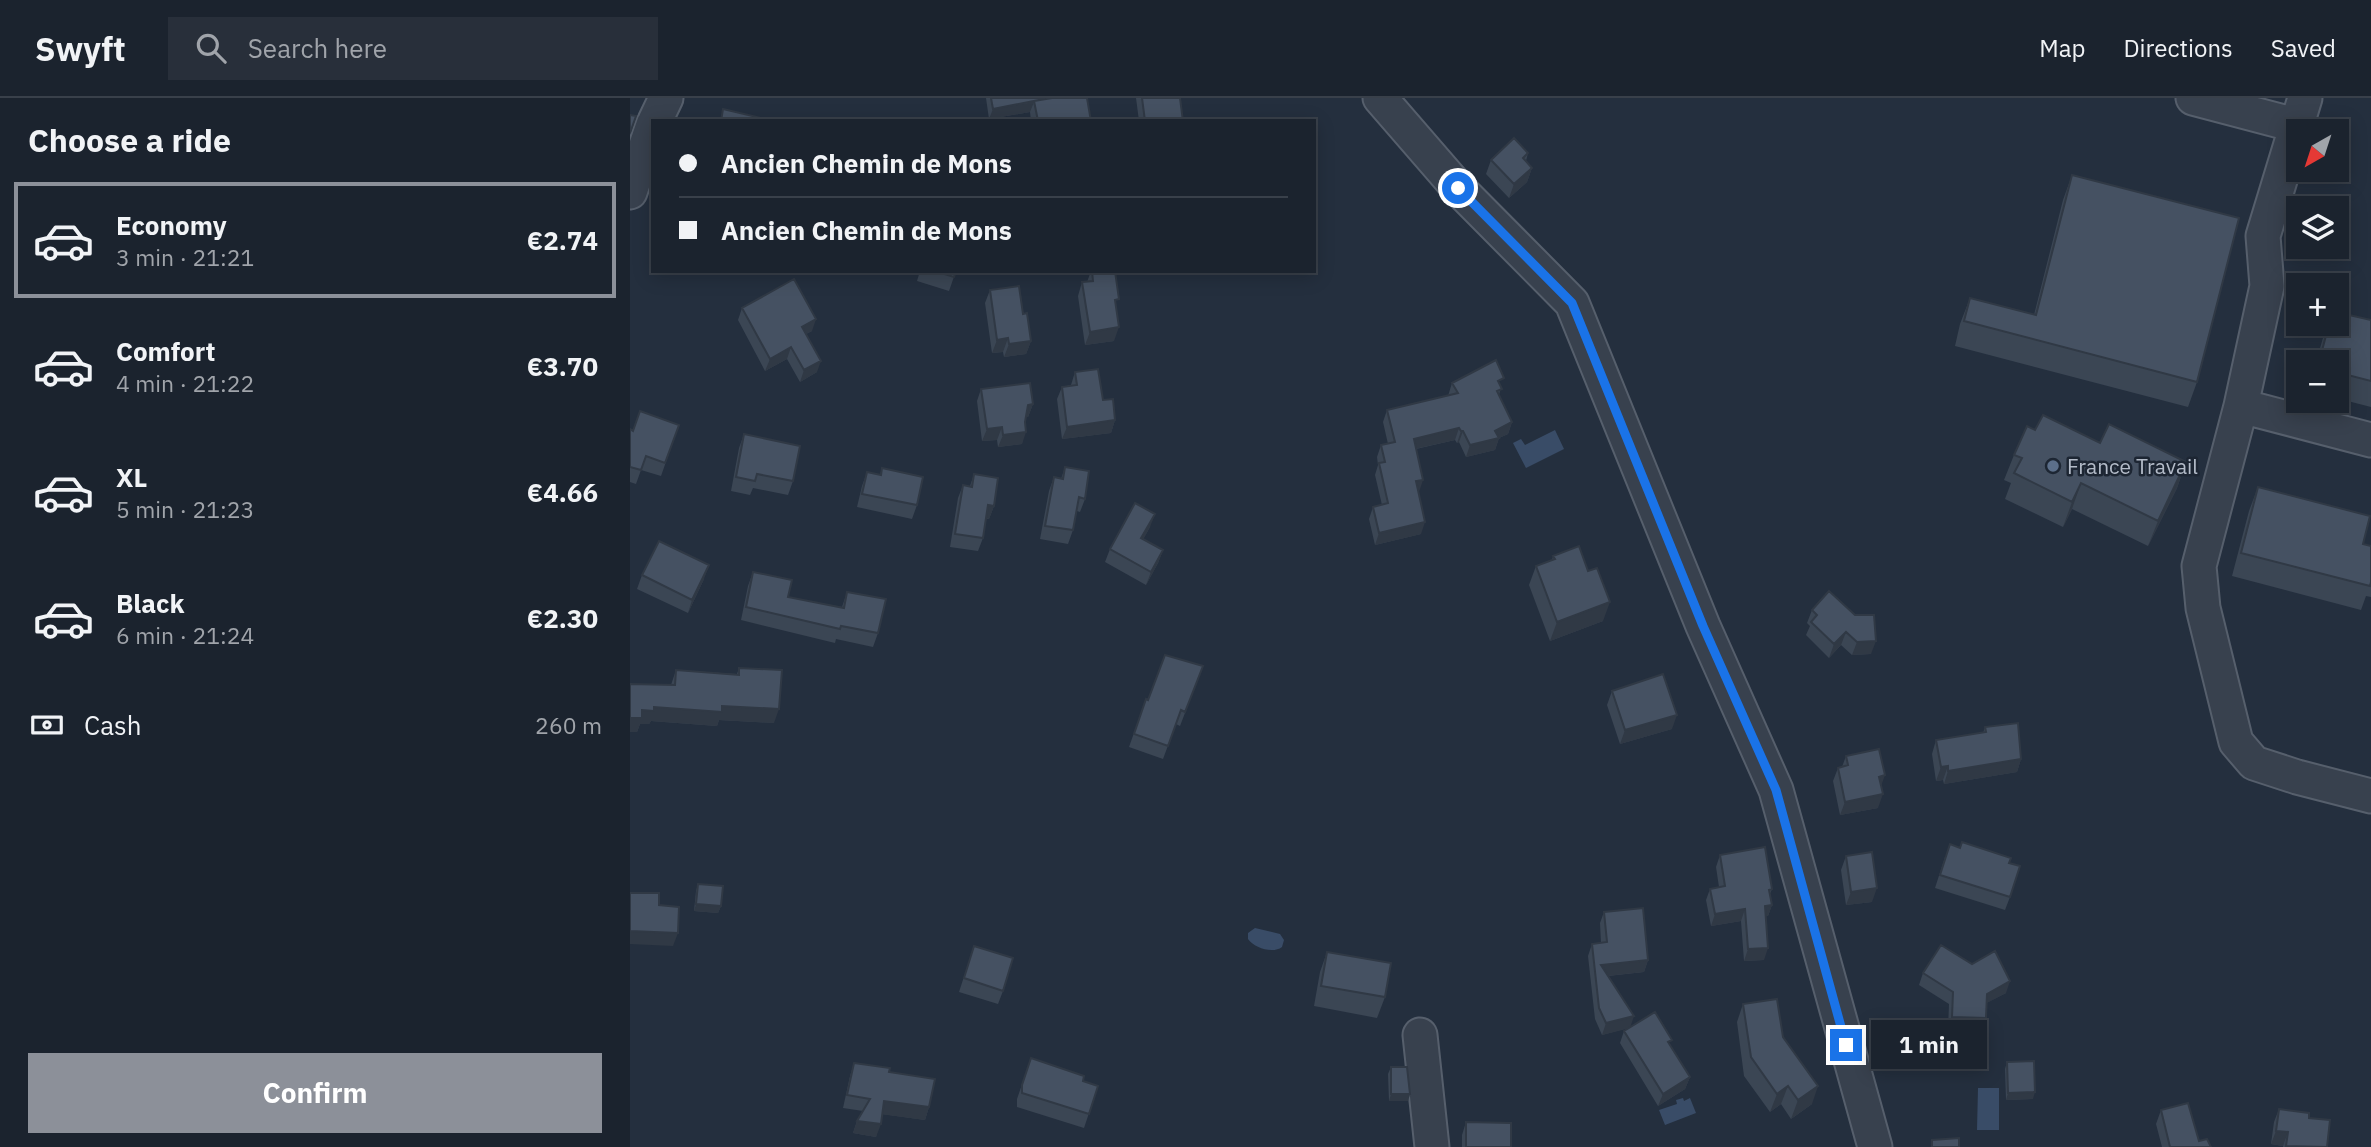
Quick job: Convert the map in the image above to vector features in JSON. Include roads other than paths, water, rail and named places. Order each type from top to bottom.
[{"type":"street","points":[[656,119],[666,98]]},
{"type":"street","points":[[1380,98],[1458,188],[1572,303],[1703,626],[1776,790],[1875,1147]]},
{"type":"street","points":[[2193,98],[2300,112],[2263,236],[2267,286],[2241,405],[2199,566],[2203,608],[2236,742],[2254,763],[2371,796]]},
{"type":"street","points":[[630,192],[651,132]]},
{"type":"street","points":[[2241,405],[2371,440]]},
{"type":"street","points":[[1420,1035],[1432,1147]]},
{"type":"water","points":[[1555,430],[1564,449],[1526,468],[1513,443],[1521,439],[1525,445]]},
{"type":"water","points":[[1255,928],[1280,934],[1284,940],[1282,947],[1269,950],[1255,945],[1248,939],[1248,933]]},
{"type":"water","points":[[1978,1088],[1999,1088],[1999,1130],[1977,1130]]},
{"type":"water","points":[[1683,1098],[1684,1101],[1690,1098],[1696,1113],[1665,1125],[1659,1110],[1677,1104],[1676,1100]]},
{"type":"place","name":"France Travail","points":[[2053,466]]}]
